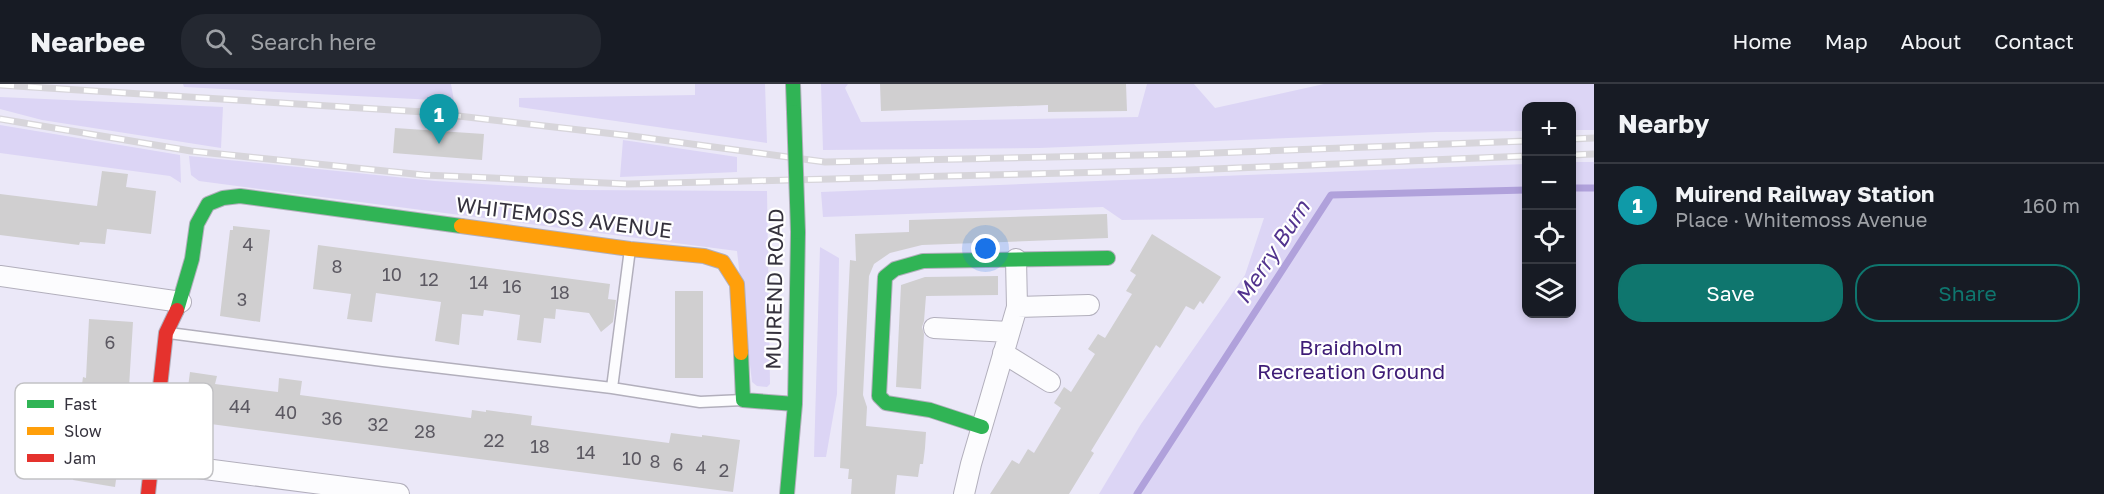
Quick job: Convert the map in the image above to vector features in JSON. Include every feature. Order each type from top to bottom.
[{"type":"street","name":"MUIREND ROAD","points":[[787,494],[795,404],[798,232],[793,84]]},
{"type":"street","name":"WHITEMOSS AVENUE","points":[[181,302],[192,260],[197,224],[208,204],[223,198],[240,196],[630,249],[704,256],[723,262],[737,284],[743,400]]},
{"type":"street","points":[[981,427],[930,410],[886,403],[879,396],[885,277],[895,269],[923,261],[1108,258]]},
{"type":"street","points":[[964,494],[981,427],[1017,307],[1016,260]]},
{"type":"street","points":[[0,276],[181,302],[166,333],[160,383]]},
{"type":"street","points":[[1017,307],[1089,305]]},
{"type":"street","points":[[934,328],[1009,332]]},
{"type":"street","points":[[1003,353],[1050,382]]},
{"type":"street","points":[[743,400],[795,404]]},
{"type":"street","points":[[213,470],[399,494]]},
{"type":"street","points":[[148,494],[149,479]]},
{"type":"lane","points":[[612,388],[630,249]]},
{"type":"lane","points":[[166,333],[612,388],[700,402],[743,400]]},
{"type":"green space","points":[[183,84],[451,84],[454,101],[184,87]]},
{"type":"green space","points":[[695,84],[765,84],[767,143],[519,107],[519,98],[695,95]]},
{"type":"green space","points":[[821,84],[848,84],[845,88],[861,122],[1138,117],[1147,84],[1194,84],[1215,108],[1324,84],[1594,84],[1594,130],[1576,130],[1576,102],[1522,102],[1522,131],[1437,132],[1039,148],[823,150]]},
{"type":"green space","points":[[0,97],[223,107],[221,148],[42,120],[0,109]]},
{"type":"green space","points":[[0,125],[180,155],[181,183],[170,176],[0,153]]},
{"type":"green space","points":[[623,140],[737,157],[737,172],[620,177]]},
{"type":"green space","points":[[189,156],[435,181],[578,190],[767,191],[770,384],[767,387],[757,386],[752,382],[737,251],[199,181],[191,175]]},
{"type":"green space","name":"Braidholm Recreation Ground","points":[[1576,162],[1594,162],[1594,494],[1099,494],[1141,424],[1245,275],[1264,218],[1122,220],[1103,207],[823,217],[821,192],[1522,164],[1522,318],[1576,318]]},
{"type":"green space","points":[[820,247],[839,258],[837,394],[826,457],[814,457]]},
{"type":"building","points":[[880,84],[1126,84],[1127,111],[1048,112],[1048,105],[881,111]]},
{"type":"building","points":[[395,128],[484,134],[482,160],[393,153]]},
{"type":"building","points":[[102,171],[128,174],[126,187],[156,191],[151,234],[107,229],[105,244],[80,242],[79,245],[0,235],[0,194],[97,206]]},
{"type":"building","points":[[1107,214],[1108,238],[922,245],[890,253],[874,264],[869,276],[863,395],[867,407],[866,426],[926,432],[925,448],[923,464],[920,464],[918,477],[897,475],[895,494],[851,494],[852,479],[848,479],[849,469],[840,468],[850,260],[856,261],[855,234],[909,232],[909,220]]},
{"type":"building","points":[[233,226],[270,230],[260,322],[220,316],[230,230],[233,230]]},
{"type":"building","points":[[1152,234],[1221,277],[1203,304],[1200,301],[1194,310],[1186,306],[1160,348],[1156,345],[1091,451],[1094,453],[1069,494],[990,494],[1012,460],[1019,464],[1028,449],[1034,453],[1061,408],[1054,403],[1064,387],[1071,392],[1095,354],[1088,349],[1098,334],[1105,338],[1132,294],[1126,291],[1136,275],[1130,271]]},
{"type":"building","points":[[318,245],[610,284],[608,299],[616,300],[613,322],[601,332],[589,313],[556,309],[555,319],[544,318],[541,343],[517,340],[520,315],[484,310],[483,316],[462,314],[459,345],[435,341],[441,302],[376,293],[372,322],[347,319],[351,294],[313,289]]},
{"type":"building","points":[[998,276],[998,295],[926,296],[922,327],[924,334],[921,389],[896,387],[901,285],[925,277]]},
{"type":"building","points":[[675,291],[703,291],[703,378],[675,378]]},
{"type":"building","points":[[89,319],[133,322],[129,383],[82,383],[83,377],[86,378]]},
{"type":"building","points":[[190,372],[217,376],[215,384],[278,392],[279,378],[302,381],[300,395],[471,418],[472,410],[486,412],[486,410],[532,416],[531,425],[669,443],[671,433],[740,440],[733,492],[213,424],[213,383],[189,383]]},
{"type":"building","points":[[73,479],[116,479],[115,487]]},
{"type":"waterway","name":"Merry Burn","points":[[1576,188],[1594,188]]},
{"type":"waterway","name":"Merry Burn","points":[[1137,494],[1331,195],[1522,190]]},
{"type":"railway","points":[[0,85],[424,112],[632,136],[825,162],[1188,154],[1522,141]]},
{"type":"railway","points":[[0,119],[191,151],[424,175],[628,184],[1189,170],[1522,156]]},
{"type":"railway","points":[[1576,139],[1594,138]]},
{"type":"railway","points":[[1576,155],[1594,154]]},
{"type":"traffic: fast","points":[[793,84],[794,112]]},
{"type":"traffic: fast","points":[[794,112],[798,232]]},
{"type":"traffic: fast","points":[[177,310],[192,259],[197,224],[208,204],[223,198],[240,196],[461,226]]},
{"type":"traffic: fast","points":[[787,494],[795,404],[798,232]]},
{"type":"traffic: fast","points":[[982,427],[930,410],[886,403],[879,396],[885,277],[895,269],[923,261],[1108,258]]},
{"type":"traffic: fast","points":[[741,353],[743,400],[795,404]]},
{"type":"traffic: slow","points":[[461,226],[630,249],[704,256],[723,262],[737,284],[741,353]]},
{"type":"traffic: jam","points":[[160,383],[166,333],[177,310]]},
{"type":"traffic: jam","points":[[148,494],[150,479]]},
{"type":"place","name":"Muirend Railway Station","points":[[439,144]]}]
